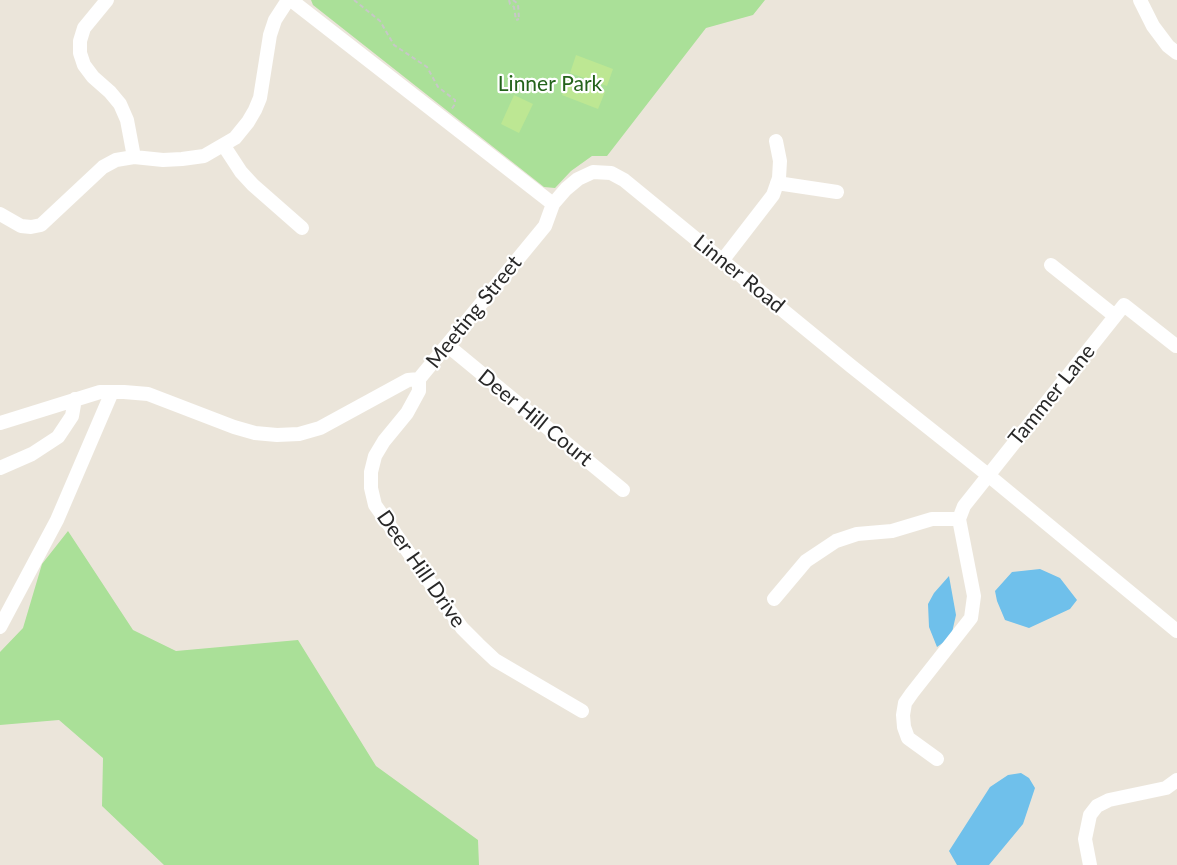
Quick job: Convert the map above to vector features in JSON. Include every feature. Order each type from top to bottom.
[{"type":"street","points":[[107,0],[84,28],[80,41],[80,53],[84,65],[93,77],[120,104],[127,120],[134,157]]},
{"type":"street","points":[[0,214],[21,226],[41,225],[103,167],[116,160],[134,157],[183,159],[204,156],[235,138],[248,122],[260,98],[274,20],[290,0],[553,204]]},
{"type":"street","points":[[1140,0],[1154,26],[1168,46],[1177,53]]},
{"type":"street","points":[[722,261],[773,195],[780,161],[776,141]]},
{"type":"street","points":[[224,146],[241,172],[253,185],[302,228]]},
{"type":"street","name":"Linner Road","points":[[553,204],[578,179],[593,172],[611,173],[624,180],[1177,631]]},
{"type":"street","points":[[777,183],[837,192]]},
{"type":"street","name":"Meeting Street","points":[[0,423],[100,392],[112,392],[148,394],[255,433],[299,434],[320,428],[408,380],[419,380],[545,226],[553,204]]},
{"type":"street","points":[[1052,265],[1115,316],[1124,305],[1176,346]]},
{"type":"street","name":"Tammer Lane","points":[[959,519],[964,506],[1115,316]]},
{"type":"street","name":"Deer Hill Court","points":[[447,345],[623,490]]},
{"type":"street","name":"Deer Hill Drive","points":[[419,380],[419,392],[411,406],[375,456],[371,472],[371,488],[375,505],[462,628],[478,644],[495,660],[582,711]]},
{"type":"street","points":[[0,627],[57,520],[112,392]]},
{"type":"street","points":[[0,468],[32,454],[57,436],[72,416],[75,399]]},
{"type":"street","points":[[774,599],[806,561],[836,541],[857,534],[892,531],[932,519],[959,519],[974,596],[971,618],[912,693],[905,703],[903,715],[908,738],[937,759]]},
{"type":"street","points":[[1090,865],[1085,839],[1090,815],[1096,806],[1109,800],[1166,788],[1177,780]]},
{"type":"path","points":[[354,0],[380,21],[394,45],[427,67],[438,87],[455,100],[445,120]]},
{"type":"path","points":[[511,0],[518,4],[519,19],[516,20],[514,7],[510,4],[511,0]]},
{"type":"green space","name":"Linner Park","points":[[311,0],[765,0],[753,15],[706,28],[607,156],[592,156],[571,171],[555,188],[544,187],[313,5]]},
{"type":"green space","points":[[576,55],[613,69],[607,86],[570,73]]},
{"type":"green space","points":[[568,78],[605,92],[598,109],[562,95]]},
{"type":"green space","points":[[514,95],[533,104],[519,133],[501,124]]},
{"type":"green space","points":[[68,531],[133,630],[176,651],[298,640],[376,766],[478,840],[479,865],[164,865],[102,806],[103,758],[59,720],[0,725],[0,652],[23,628],[42,564]]},
{"type":"water","points":[[1040,569],[1060,578],[1077,600],[1070,609],[1029,628],[1005,620],[995,591],[1012,572]]},
{"type":"water","points":[[949,576],[956,615],[951,637],[937,647],[929,627],[928,604],[934,593]]},
{"type":"water","points":[[1021,773],[1029,778],[1035,788],[1023,824],[989,865],[957,865],[949,851],[990,787],[1008,775]]}]
